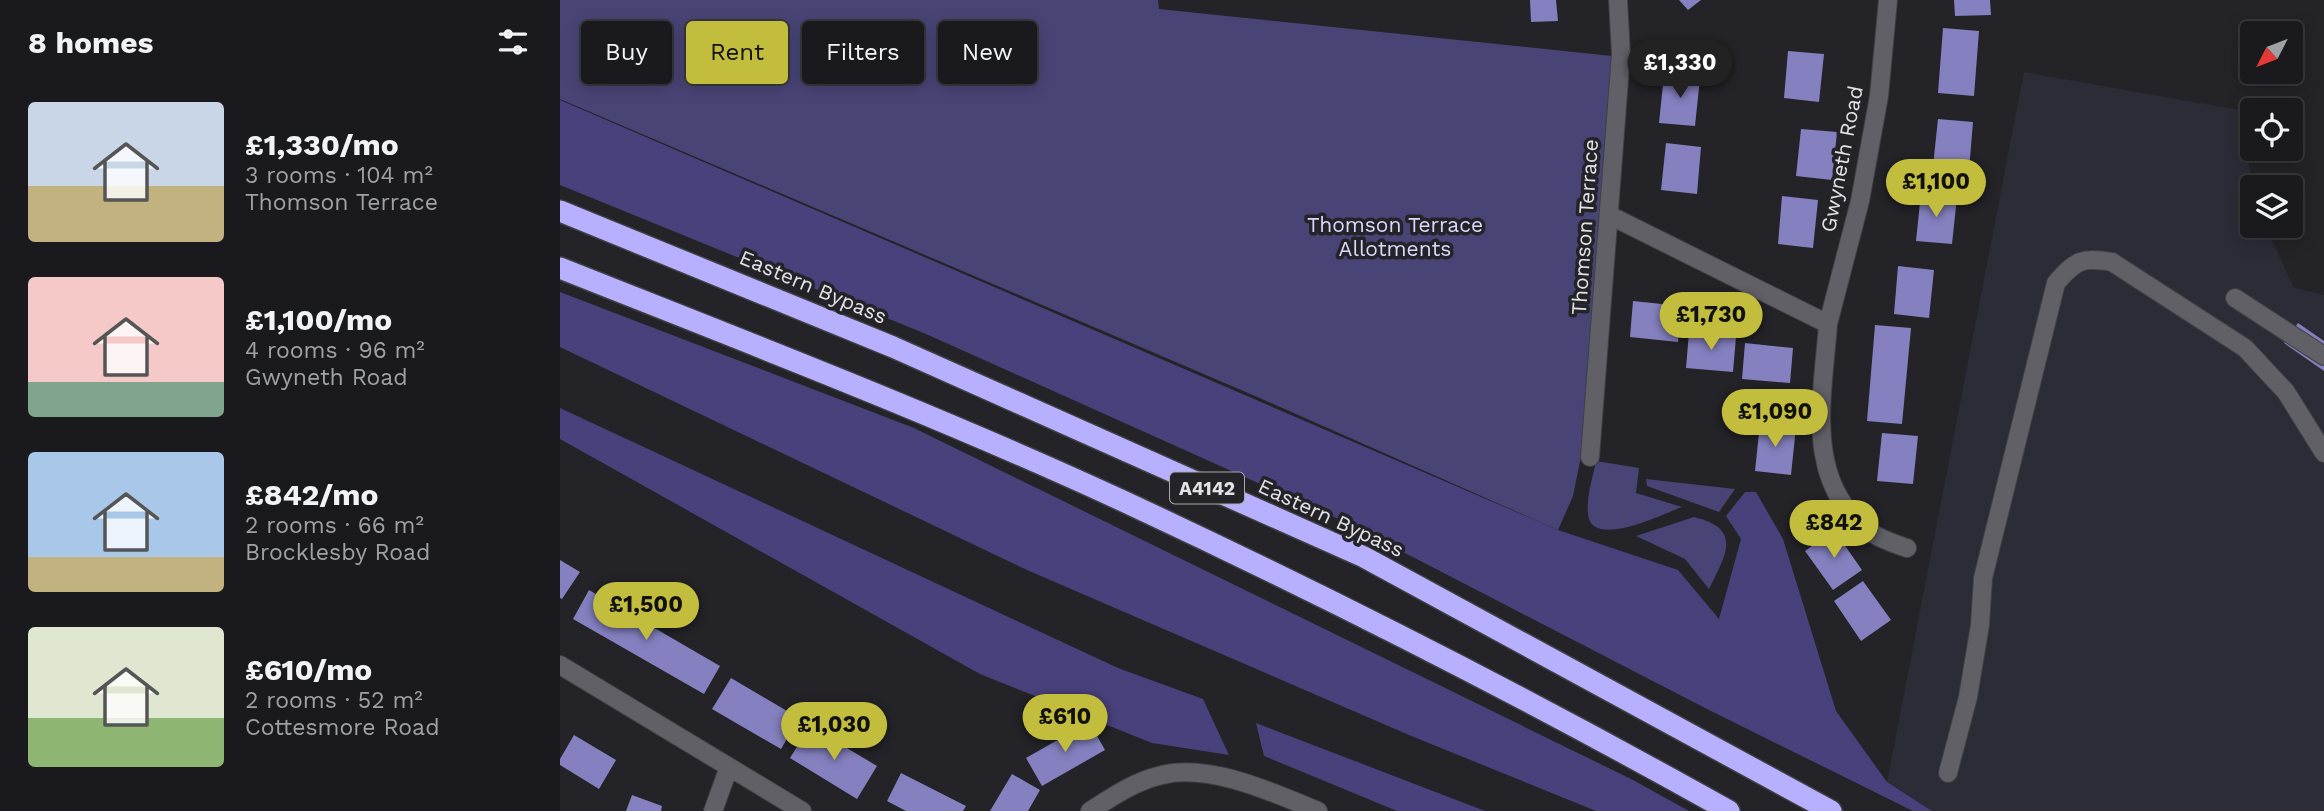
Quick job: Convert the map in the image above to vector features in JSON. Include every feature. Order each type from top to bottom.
[{"type":"highway","name":"Eastern Bypass","points":[[560,211],[893,347],[1364,557],[1831,811]]},
{"type":"highway","name":"A4142","points":[[560,268],[859,387],[1121,500],[1360,614],[1729,811]]},
{"type":"street","name":"Thomson Terrace","points":[[1591,457],[1621,54],[1618,0]]},
{"type":"street","name":"Gwyneth Road","points":[[1888,0],[1879,96],[1860,201],[1828,324],[1820,431],[1825,470],[1842,501],[1872,533],[1906,548]]},
{"type":"street","points":[[1609,215],[1828,324]]},
{"type":"street","points":[[1948,773],[1968,697],[1980,625],[1983,578],[2008,473],[2056,283],[2071,266],[2088,258],[2112,262],[2245,348],[2286,392],[2322,446]]},
{"type":"street","points":[[2235,298],[2324,356]]},
{"type":"street","points":[[560,665],[802,811]]},
{"type":"street","points":[[713,811],[729,767]]},
{"type":"street","points":[[1090,811],[1125,789],[1163,774],[1208,774],[1262,788],[1318,811]]},
{"type":"shaded area","points":[[2024,72],[2239,110],[2240,161],[2248,161],[2251,175],[2240,175],[2240,238],[2271,238],[2294,288],[2324,295],[2324,811],[1932,811],[1887,782]]},
{"type":"shaded area","points":[[560,100],[1558,530],[1678,570],[1719,619],[1741,539],[1726,516],[1745,492],[1756,492],[1783,539],[1836,711],[1887,782],[1932,811],[1913,811],[1707,709],[1343,521],[926,334],[560,185]]},
{"type":"shaded area","points":[[560,292],[914,428],[1633,780],[1689,811],[1596,811],[1409,735],[1027,570],[560,347]]},
{"type":"shaded area","points":[[560,408],[1118,668],[1203,699],[1229,755],[1152,743],[980,674],[560,439]]},
{"type":"shaded area","points":[[1256,723],[1485,811],[1397,811],[1264,756]]},
{"type":"green space","name":"Thomson Terrace Allotments","points":[[560,0],[1158,0],[1159,9],[1612,56],[1581,457],[1573,496],[1558,530],[1262,399],[560,99]]},
{"type":"green space","points":[[1596,461],[1639,468],[1636,493],[1682,507],[1629,527],[1601,529],[1592,524],[1588,514]]},
{"type":"green space","points":[[1646,479],[1735,489],[1719,512],[1647,486]]},
{"type":"green space","points":[[1694,517],[1710,522],[1725,536],[1724,555],[1709,589],[1685,559],[1636,536]]},
{"type":"building","points":[[1530,0],[1556,0],[1558,21],[1531,22]]},
{"type":"building","points":[[1679,0],[1701,0],[1688,10]]},
{"type":"building","points":[[1954,0],[1990,0],[1991,15],[1955,16]]},
{"type":"building","points":[[1943,28],[1979,31],[1974,96],[1938,93]]},
{"type":"building","points":[[1788,51],[1824,54],[1819,102],[1784,98]]},
{"type":"building","points":[[1664,75],[1700,78],[1695,126],[1659,123]]},
{"type":"building","points":[[1938,119],[1973,122],[1969,170],[1933,166]]},
{"type":"building","points":[[1801,129],[1837,132],[1832,180],[1796,176]]},
{"type":"building","points":[[1666,143],[1701,147],[1697,194],[1661,190]]},
{"type":"building","points":[[1921,193],[1957,197],[1952,244],[1916,241]]},
{"type":"building","points":[[1782,196],[1818,200],[1813,248],[1778,244]]},
{"type":"building","points":[[1898,266],[1934,270],[1929,318],[1894,314]]},
{"type":"building","points":[[1633,301],[1681,306],[1678,342],[1630,337]]},
{"type":"building","points":[[2298,323],[2324,341],[2324,371],[2284,343]]},
{"type":"building","points":[[1875,325],[1911,328],[1902,424],[1867,421]]},
{"type":"building","points":[[1689,332],[1736,337],[1733,372],[1686,368]]},
{"type":"building","points":[[1745,343],[1793,348],[1790,383],[1742,379]]},
{"type":"building","points":[[1760,423],[1796,427],[1791,475],[1755,471]]},
{"type":"building","points":[[1882,433],[1918,436],[1913,484],[1877,481]]},
{"type":"building","points":[[1834,530],[1862,570],[1833,590],[1805,551]]},
{"type":"building","points":[[560,560],[580,572],[562,599],[560,598]]},
{"type":"building","points":[[1863,581],[1891,620],[1861,641],[1834,601]]},
{"type":"building","points":[[589,590],[720,666],[704,694],[573,619]]},
{"type":"building","points":[[731,678],[799,718],[781,749],[712,709]]},
{"type":"building","points":[[1089,722],[1105,750],[1042,786],[1026,758]]},
{"type":"building","points":[[810,726],[877,766],[857,799],[790,758]]},
{"type":"building","points":[[574,735],[616,760],[599,789],[560,765],[560,759]]},
{"type":"building","points":[[901,773],[966,806],[963,811],[906,811],[887,801]]},
{"type":"building","points":[[1012,774],[1040,790],[1028,811],[990,811]]},
{"type":"building","points":[[632,795],[662,806],[661,811],[626,811]]}]
